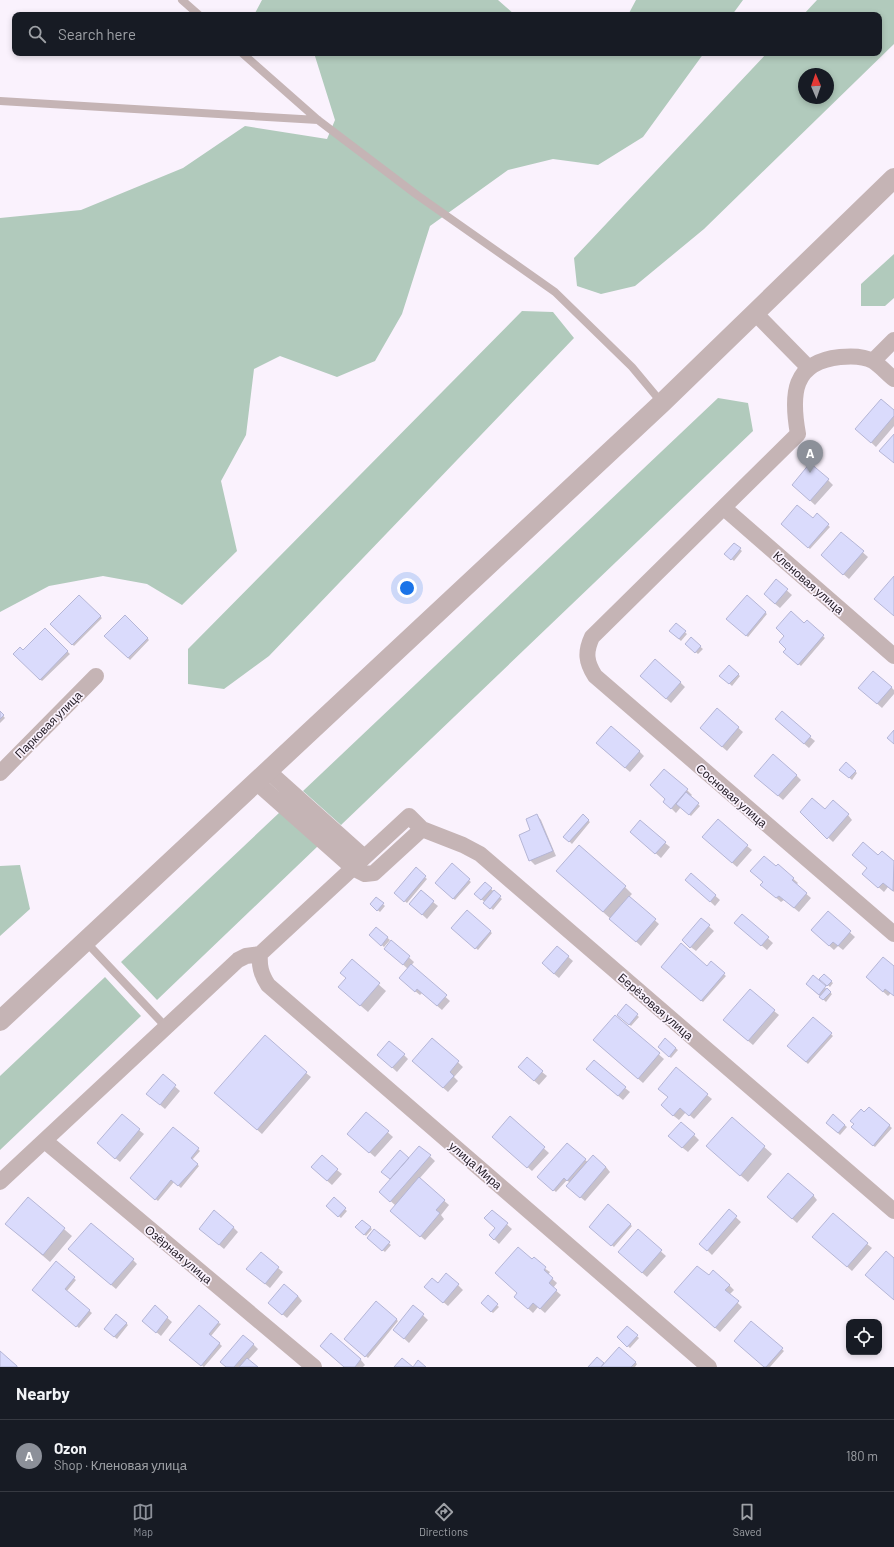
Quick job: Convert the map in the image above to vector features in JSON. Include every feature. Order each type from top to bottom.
[{"type":"street","points":[[0,1021],[662,403],[756,314],[894,178]]},
{"type":"street","points":[[756,314],[808,367]]},
{"type":"street","points":[[872,361],[894,340]]},
{"type":"street","points":[[724,508],[798,434],[794,402],[797,386],[808,367],[827,358],[847,356],[872,361],[894,380]]},
{"type":"street","name":"Сосновая улица","points":[[724,508],[592,637],[586,656],[589,666],[595,676],[894,934]]},
{"type":"street","name":"Кленовая улица","points":[[724,508],[894,656]]},
{"type":"street","name":"Парковая улица","points":[[0,773],[96,676]]},
{"type":"street","points":[[262,776],[358,862],[365,874],[374,873],[422,829]]},
{"type":"street","name":"Берёзовая улица","points":[[358,862],[409,816],[422,829],[463,845],[480,854],[894,1211]]},
{"type":"street","points":[[0,1182],[238,960],[246,956],[260,954],[358,862]]},
{"type":"street","name":"улица Мира","points":[[260,954],[259,966],[268,985],[709,1367]]},
{"type":"street","name":"Озёрная улица","points":[[45,1140],[314,1367]]},
{"type":"lane","points":[[182,0],[196,12]]},
{"type":"lane","points":[[245,56],[318,120],[417,195],[555,292],[632,367],[662,403]]},
{"type":"lane","points":[[0,101],[318,120]]},
{"type":"lane","points":[[86,941],[166,1027]]},
{"type":"green space","points":[[262,0],[498,0],[512,12],[256,12]]},
{"type":"green space","points":[[636,0],[743,0],[734,12],[630,12]]},
{"type":"green space","points":[[817,0],[894,0],[894,44],[882,56],[882,12],[806,12]]},
{"type":"green space","points":[[315,56],[702,56],[643,137],[598,165],[553,159],[508,170],[430,226],[402,314],[375,361],[337,377],[280,356],[254,369],[246,435],[221,481],[237,551],[182,605],[147,584],[103,576],[49,586],[0,612],[0,218],[81,210],[183,168],[245,126],[327,139],[335,120]]},
{"type":"green space","points":[[764,56],[882,56],[834,102],[834,68],[798,68],[798,104],[832,104],[704,229],[635,286],[601,294],[577,286],[574,258]]},
{"type":"green space","points":[[894,254],[894,298],[885,306],[861,306],[861,284]]},
{"type":"green space","points":[[522,311],[553,312],[574,338],[269,656],[224,689],[188,684],[188,649]]},
{"type":"green space","points":[[718,398],[748,403],[753,431],[341,825],[303,791]]},
{"type":"green space","points":[[280,812],[318,846],[157,1000],[121,962]]},
{"type":"green space","points":[[20,865],[30,909],[0,936],[0,866]]},
{"type":"green space","points":[[105,977],[141,1016],[0,1150],[0,1076]]},
{"type":"building","points":[[881,399],[894,410],[894,416],[871,443],[855,429]]},
{"type":"building","points":[[894,434],[894,463],[879,451]]},
{"type":"building","points":[[810,463],[829,479],[810,501],[792,485]]},
{"type":"building","points":[[797,505],[813,518],[817,513],[829,524],[808,548],[781,524]]},
{"type":"building","points":[[841,532],[864,551],[843,575],[821,555]]},
{"type":"building","points":[[734,543],[741,548],[731,560],[724,554]]},
{"type":"building","points":[[894,576],[894,616],[874,599]]},
{"type":"building","points":[[776,579],[788,589],[775,604],[764,594]]},
{"type":"building","points":[[79,595],[101,616],[72,645],[50,624]]},
{"type":"building","points":[[747,595],[766,612],[746,636],[726,619]]},
{"type":"building","points":[[791,611],[804,623],[807,620],[824,635],[798,665],[783,652],[786,649],[779,642],[784,636],[776,628]]},
{"type":"building","points":[[125,615],[148,638],[128,658],[104,636]]},
{"type":"building","points":[[676,623],[686,631],[679,639],[669,631]]},
{"type":"building","points":[[45,628],[68,651],[40,680],[13,654],[20,647],[23,650]]},
{"type":"building","points":[[691,637],[701,646],[695,653],[685,644]]},
{"type":"building","points":[[655,659],[681,682],[666,699],[640,676]]},
{"type":"building","points":[[729,665],[739,674],[729,684],[719,676]]},
{"type":"building","points":[[873,671],[892,687],[877,704],[858,688]]},
{"type":"building","points":[[717,708],[739,727],[722,747],[700,728]]},
{"type":"building","points":[[0,711],[4,715],[0,719]]},
{"type":"building","points":[[782,711],[811,736],[804,744],[775,719]]},
{"type":"building","points":[[611,726],[640,751],[625,768],[596,743]]},
{"type":"building","points":[[894,730],[894,744],[887,738]]},
{"type":"building","points":[[773,754],[797,775],[778,796],[754,776]]},
{"type":"building","points":[[846,762],[856,771],[849,778],[839,770]]},
{"type":"building","points":[[664,769],[688,789],[671,809],[663,802],[665,799],[650,785]]},
{"type":"building","points":[[686,792],[699,803],[689,815],[676,804]]},
{"type":"building","points":[[812,798],[825,809],[833,800],[849,814],[827,839],[800,812]]},
{"type":"building","points":[[537,814],[553,851],[529,861],[519,835],[530,830],[526,819]]},
{"type":"building","points":[[583,814],[589,820],[569,842],[563,837]]},
{"type":"building","points":[[718,819],[748,845],[732,863],[702,837]]},
{"type":"building","points":[[640,820],[666,842],[655,854],[630,832]]},
{"type":"building","points":[[863,842],[878,855],[882,851],[894,861],[893,891],[883,883],[878,888],[862,874],[867,868],[852,855]]},
{"type":"building","points":[[579,845],[626,886],[603,912],[556,871]]},
{"type":"building","points":[[764,856],[776,866],[778,864],[794,878],[792,880],[807,893],[794,908],[779,896],[776,898],[760,885],[763,882],[750,871]]},
{"type":"building","points":[[452,863],[470,879],[453,899],[435,883]]},
{"type":"building","points":[[416,867],[426,876],[404,902],[394,893]]},
{"type":"building","points":[[691,873],[716,895],[710,902],[685,880]]},
{"type":"building","points":[[485,882],[492,888],[481,900],[474,894]]},
{"type":"building","points":[[421,890],[434,901],[422,915],[409,904]]},
{"type":"building","points":[[494,890],[501,896],[490,909],[483,903]]},
{"type":"building","points":[[629,896],[656,919],[636,942],[609,919]]},
{"type":"building","points":[[376,897],[384,903],[377,911],[370,904]]},
{"type":"building","points":[[467,910],[491,931],[475,949],[451,928]]},
{"type":"building","points":[[828,911],[851,931],[838,946],[833,942],[829,946],[811,930]]},
{"type":"building","points":[[742,914],[769,937],[761,946],[734,923]]},
{"type":"building","points":[[701,918],[710,925],[690,948],[682,940]]},
{"type":"building","points":[[376,927],[388,937],[381,946],[369,935]]},
{"type":"building","points":[[391,940],[410,956],[403,965],[384,949]]},
{"type":"building","points":[[681,943],[707,966],[711,961],[725,973],[701,1001],[661,967]]},
{"type":"building","points":[[557,946],[569,956],[554,974],[542,963]]},
{"type":"building","points":[[883,957],[894,966],[894,996],[885,989],[883,992],[866,977]]},
{"type":"building","points":[[352,959],[380,983],[360,1006],[338,987],[346,978],[340,973]]},
{"type":"building","points":[[411,964],[447,995],[437,1006],[417,989],[415,992],[399,978]]},
{"type":"building","points":[[824,974],[832,981],[827,986],[819,979]]},
{"type":"building","points":[[813,975],[826,986],[819,995],[806,984]]},
{"type":"building","points":[[827,988],[831,992],[823,1000],[819,997]]},
{"type":"building","points":[[750,989],[775,1010],[748,1041],[723,1020]]},
{"type":"building","points":[[626,1004],[638,1014],[629,1025],[617,1015]]},
{"type":"building","points":[[615,1015],[660,1053],[638,1079],[593,1040]]},
{"type":"building","points":[[813,1017],[832,1033],[806,1062],[787,1046]]},
{"type":"building","points":[[265,1035],[307,1072],[257,1130],[214,1093]]},
{"type":"building","points":[[432,1038],[459,1061],[450,1072],[454,1076],[443,1088],[412,1061]]},
{"type":"building","points":[[665,1038],[676,1048],[669,1057],[658,1047]]},
{"type":"building","points":[[389,1041],[405,1054],[392,1068],[377,1055]]},
{"type":"building","points":[[527,1057],[543,1071],[534,1081],[518,1067]]},
{"type":"building","points":[[594,1060],[626,1087],[618,1096],[586,1069]]},
{"type":"building","points":[[676,1067],[708,1094],[689,1116],[680,1108],[673,1116],[661,1105],[668,1097],[658,1089]]},
{"type":"building","points":[[163,1074],[176,1085],[160,1105],[146,1094]]},
{"type":"building","points":[[869,1107],[890,1125],[873,1146],[851,1127],[854,1124],[850,1121],[861,1109],[864,1112]]},
{"type":"building","points":[[366,1112],[389,1131],[369,1153],[347,1134]]},
{"type":"building","points":[[122,1114],[140,1129],[115,1159],[97,1143]]},
{"type":"building","points":[[833,1114],[845,1125],[838,1133],[826,1123]]},
{"type":"building","points":[[510,1116],[545,1147],[527,1168],[492,1137]]},
{"type":"building","points":[[732,1117],[765,1146],[740,1176],[706,1146]]},
{"type":"building","points":[[681,1122],[695,1134],[682,1148],[668,1136]]},
{"type":"building","points":[[173,1127],[199,1148],[191,1158],[198,1164],[178,1186],[171,1180],[155,1200],[130,1178]]},
{"type":"building","points":[[567,1143],[586,1159],[567,1181],[564,1178],[553,1191],[537,1177]]},
{"type":"building","points":[[419,1146],[431,1155],[390,1202],[379,1192]]},
{"type":"building","points":[[400,1150],[409,1158],[390,1179],[381,1172]]},
{"type":"building","points":[[322,1155],[338,1169],[327,1181],[311,1167]]},
{"type":"building","points":[[593,1155],[606,1167],[580,1198],[566,1186]]},
{"type":"building","points":[[788,1173],[814,1195],[792,1219],[767,1197]]},
{"type":"building","points":[[419,1177],[445,1200],[436,1210],[440,1213],[420,1237],[390,1211]]},
{"type":"building","points":[[28,1197],[65,1228],[43,1255],[5,1224]]},
{"type":"building","points":[[334,1197],[346,1208],[338,1217],[326,1206]]},
{"type":"building","points":[[608,1204],[631,1224],[611,1246],[589,1227]]},
{"type":"building","points":[[729,1209],[737,1216],[707,1251],[699,1244]]},
{"type":"building","points":[[214,1210],[234,1227],[219,1245],[199,1229]]},
{"type":"building","points":[[492,1210],[508,1223],[494,1240],[489,1235],[495,1228],[484,1218]]},
{"type":"building","points":[[833,1213],[868,1243],[847,1267],[812,1237]]},
{"type":"building","points":[[362,1220],[371,1227],[364,1235],[355,1227]]},
{"type":"building","points":[[91,1223],[134,1259],[111,1285],[68,1249]]},
{"type":"building","points":[[374,1229],[390,1242],[382,1251],[367,1238]]},
{"type":"building","points":[[638,1229],[662,1250],[642,1273],[618,1252]]},
{"type":"building","points":[[518,1247],[532,1259],[534,1257],[546,1267],[544,1270],[553,1278],[549,1283],[557,1290],[540,1309],[533,1303],[528,1309],[514,1297],[517,1293],[495,1273]]},
{"type":"building","points":[[886,1251],[894,1258],[894,1300],[865,1275]]},
{"type":"building","points":[[261,1252],[279,1267],[265,1284],[246,1269]]},
{"type":"building","points":[[56,1261],[75,1277],[65,1289],[90,1310],[76,1327],[32,1290]]},
{"type":"building","points":[[697,1266],[709,1275],[713,1270],[730,1285],[725,1290],[739,1301],[715,1328],[674,1292]]},
{"type":"building","points":[[446,1273],[459,1284],[443,1303],[424,1287],[432,1278],[438,1283]]},
{"type":"building","points":[[284,1284],[298,1296],[282,1315],[268,1303]]},
{"type":"building","points":[[488,1295],[498,1304],[491,1312],[481,1303]]},
{"type":"building","points":[[376,1301],[397,1319],[365,1357],[344,1339]]},
{"type":"building","points":[[155,1305],[168,1317],[156,1333],[142,1321]]},
{"type":"building","points":[[199,1305],[219,1322],[209,1334],[220,1343],[201,1366],[169,1340]]},
{"type":"building","points":[[413,1305],[424,1314],[404,1339],[393,1330]]},
{"type":"building","points":[[116,1314],[127,1323],[114,1337],[104,1329]]},
{"type":"building","points":[[751,1321],[783,1348],[766,1367],[764,1367],[734,1341]]},
{"type":"building","points":[[627,1326],[638,1335],[627,1347],[617,1337]]},
{"type":"building","points":[[331,1333],[361,1359],[355,1367],[344,1367],[320,1346]]},
{"type":"building","points":[[243,1335],[254,1344],[234,1367],[226,1367],[220,1362]]},
{"type":"building","points":[[619,1347],[636,1362],[631,1367],[601,1367]]},
{"type":"building","points":[[0,1351],[17,1366],[17,1367],[0,1367]]},
{"type":"building","points":[[597,1357],[604,1363],[601,1367],[588,1367]]},
{"type":"building","points":[[247,1358],[258,1367],[239,1367]]},
{"type":"building","points":[[402,1358],[413,1367],[394,1367]]},
{"type":"building","points":[[418,1360],[426,1367],[413,1367]]},
{"type":"place","name":"Ozon","points":[[810,473]]}]
